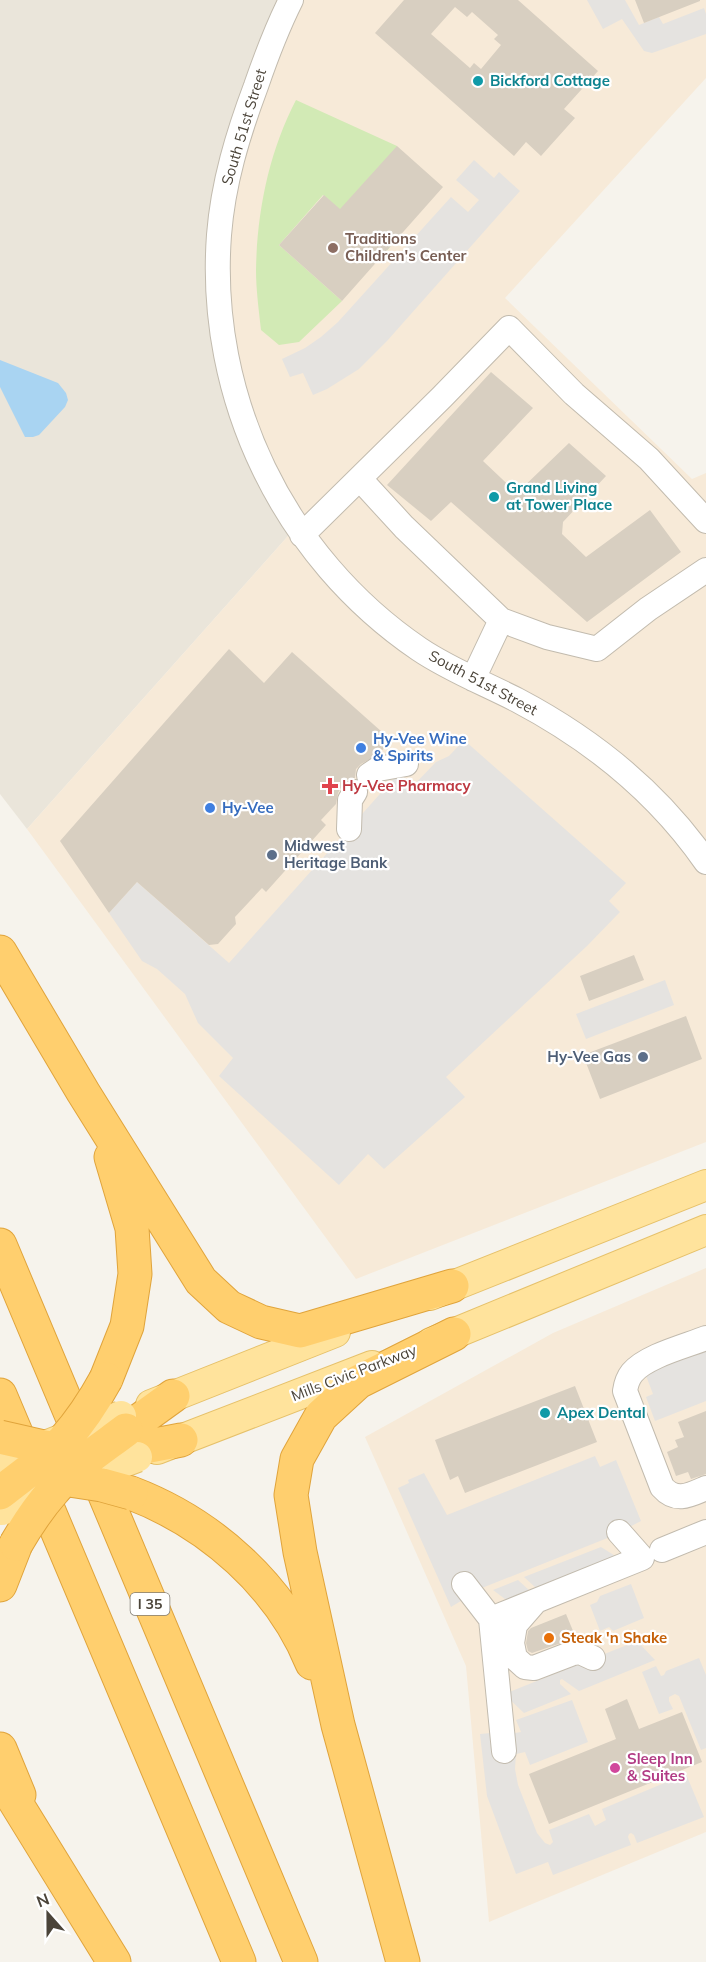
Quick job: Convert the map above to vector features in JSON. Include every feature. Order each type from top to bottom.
[{"type":"highway","points":[[0,952],[83,1092],[201,1281],[229,1307],[261,1322],[300,1331],[452,1286]]},
{"type":"highway","points":[[0,1585],[16,1544],[34,1515],[106,1379],[127,1326],[135,1274],[132,1228],[112,1159],[83,1092]]},
{"type":"highway","name":"I 35","points":[[0,1245],[301,1962]]},
{"type":"highway","points":[[403,1962],[338,1725],[300,1552],[291,1495],[297,1459],[321,1416],[358,1382],[454,1334]]},
{"type":"highway","points":[[0,1395],[239,1962]]},
{"type":"highway","points":[[4,1489],[60,1463],[129,1438],[173,1396]]},
{"type":"highway","points":[[0,1437],[60,1463],[102,1485],[157,1505],[204,1532],[246,1565],[277,1601],[303,1639],[338,1725]]},
{"type":"highway","points":[[129,1438],[181,1440]]},
{"type":"highway","points":[[0,1749],[34,1830]]},
{"type":"highway","points":[[0,1777],[114,1962]]},
{"type":"main road","points":[[173,1396],[706,1185]]},
{"type":"main road","name":"Mills Civic Parkway","points":[[181,1440],[454,1334],[706,1230]]},
{"type":"main road","points":[[60,1463],[129,1438]]},
{"type":"main road","points":[[60,1463],[129,1438]]},
{"type":"street","name":"South 51st Street","points":[[291,0],[272,39],[233,155],[224,195],[219,235],[218,301],[226,360],[249,438],[273,490],[322,561],[351,593],[386,624],[421,650],[555,721],[594,747],[630,776],[702,849]]},
{"type":"street","points":[[302,535],[509,328],[574,394],[649,459],[706,521]]},
{"type":"street","points":[[360,479],[404,527],[501,620],[547,637],[597,649],[648,609],[706,570]]},
{"type":"street","points":[[472,679],[501,620]]},
{"type":"street","points":[[348,829],[350,800],[362,783],[378,769],[406,764]]},
{"type":"street","points":[[706,1338],[638,1367],[628,1378],[625,1390],[662,1488],[668,1494],[682,1497],[706,1488]]},
{"type":"street","points":[[491,1619],[642,1558],[619,1532]]},
{"type":"street","points":[[662,1550],[706,1532]]},
{"type":"street","points":[[464,1584],[491,1619],[504,1751]]},
{"type":"street","points":[[537,1600],[515,1625],[512,1643],[515,1658],[525,1667],[534,1668],[573,1653],[580,1652],[593,1658]]},
{"type":"shaded area","points":[[0,0],[291,0],[296,527],[27,829],[0,794]]},
{"type":"shaded area","points":[[291,0],[706,0],[706,78],[505,298],[692,479],[706,473],[706,1142],[356,1279],[27,829],[296,527],[253,448],[219,235]]},
{"type":"shaded area","points":[[587,0],[625,0],[639,25],[659,17],[663,24],[704,8],[706,34],[652,53],[644,51],[622,19],[603,29]]},
{"type":"shaded area","points":[[474,160],[494,178],[499,172],[520,191],[387,341],[359,369],[313,395],[303,373],[290,377],[282,359],[305,348],[338,322],[451,197],[468,212],[479,200],[456,180]]},
{"type":"shaded area","points":[[464,740],[626,883],[609,901],[620,912],[587,946],[446,1077],[465,1097],[384,1169],[368,1154],[339,1185],[219,1076],[233,1058],[198,1023],[185,994],[157,969],[142,961],[109,913],[137,882],[229,963],[396,776],[411,788],[436,762],[449,756]]},
{"type":"shaded area","points":[[665,980],[674,1005],[586,1039],[576,1014]]},
{"type":"shaded area","points":[[706,1268],[706,1832],[489,1922],[466,1666],[365,1437],[553,1333]]},
{"type":"shaded area","points":[[706,1349],[706,1401],[655,1421],[646,1397],[653,1394],[645,1373]]},
{"type":"shaded area","points":[[595,1456],[600,1467],[616,1460],[641,1521],[610,1537],[482,1588],[451,1607],[398,1488],[409,1483],[408,1480],[424,1473],[447,1515]]},
{"type":"shaded area","points":[[601,1547],[628,1564],[517,1608],[493,1590],[518,1580],[530,1591],[536,1588],[524,1577]]},
{"type":"shaded area","points":[[631,1584],[644,1618],[613,1631],[609,1627],[600,1631],[590,1605],[597,1602],[600,1596]]},
{"type":"shaded area","points":[[637,1641],[655,1660],[579,1691],[562,1679],[560,1684],[571,1694],[524,1713],[504,1694]]},
{"type":"shaded area","points":[[699,1658],[706,1675],[706,1748],[701,1750],[679,1696],[675,1694],[669,1697],[673,1709],[659,1714],[642,1672],[656,1666],[661,1676],[666,1671]]},
{"type":"shaded area","points":[[572,1700],[588,1742],[530,1765],[525,1752],[516,1754],[515,1769],[518,1785],[537,1833],[545,1843],[550,1845],[553,1842],[549,1830],[589,1814],[595,1826],[606,1820],[602,1809],[686,1774],[704,1817],[637,1843],[631,1833],[628,1837],[631,1845],[553,1875],[548,1862],[516,1874],[487,1796],[480,1734],[521,1732],[516,1720]]},
{"type":"green space","points":[[296,100],[397,146],[398,236],[387,251],[323,195],[279,245],[342,301],[299,342],[279,345],[261,330],[256,285],[257,248],[266,182],[278,140]]},
{"type":"water","points":[[0,360],[58,383],[66,393],[68,400],[65,407],[39,435],[25,437],[0,387]]},
{"type":"building","name":"Bickford Cottage","points":[[404,0],[518,0],[598,71],[564,109],[575,118],[541,156],[526,142],[514,156],[375,33]],"holes":[[[455,7],[467,17],[472,12],[498,35],[494,39],[501,45],[481,69],[474,63],[470,68],[431,34]]]},
{"type":"building","points":[[635,0],[700,0],[700,1],[644,23]]},
{"type":"building","points":[[397,146],[443,187],[342,301],[279,245],[324,195],[340,209]]},
{"type":"building","name":"Grand Living at Tower Place","points":[[491,372],[533,408],[483,461],[517,493],[569,443],[606,476],[563,522],[562,534],[586,557],[650,510],[681,552],[587,622],[451,502],[431,521],[387,485]]},
{"type":"building","name":"Hy-Vee","points":[[229,649],[264,683],[292,652],[391,740],[378,755],[356,769],[355,778],[343,784],[336,804],[321,820],[326,825],[266,892],[262,888],[235,917],[236,924],[218,944],[209,945],[137,882],[109,913],[60,841]]},
{"type":"building","points":[[634,955],[644,980],[589,1001],[580,976]]},
{"type":"building","name":"Hy-Vee Gas","points":[[686,1016],[702,1059],[600,1099],[583,1055]]},
{"type":"building","name":"Apex Dental","points":[[575,1386],[597,1442],[465,1493],[458,1476],[450,1480],[435,1440]]},
{"type":"building","points":[[706,1411],[706,1474],[691,1479],[688,1472],[676,1476],[667,1452],[678,1447],[675,1440],[684,1437],[678,1422]]},
{"type":"building","name":"Steak 'n Shake","points":[[566,1614],[576,1638],[532,1653],[528,1651],[526,1643],[528,1631],[531,1628]]},
{"type":"building","name":"Sleep Inn & Suites","points":[[627,1699],[639,1729],[682,1712],[702,1762],[549,1824],[529,1774],[616,1739],[605,1709]]},
{"type":"place","name":"Bickford Cottage","points":[[478,81]]},
{"type":"place","name":"Traditions Children's Center","points":[[333,248]]},
{"type":"place","name":"Grand Living at Tower Place","points":[[494,497]]},
{"type":"place","name":"Hy-Vee Wine & Spirits","points":[[361,748]]},
{"type":"place","name":"Hy-Vee Pharmacy","points":[[330,786]]},
{"type":"place","name":"Hy-Vee","points":[[210,808]]},
{"type":"place","name":"Midwest Heritage Bank","points":[[272,855]]},
{"type":"place","name":"Hy-Vee Gas","points":[[643,1057]]},
{"type":"place","name":"Apex Dental","points":[[545,1413]]},
{"type":"place","name":"Steak 'n Shake","points":[[549,1638]]},
{"type":"place","name":"Sleep Inn & Suites","points":[[615,1768]]}]
